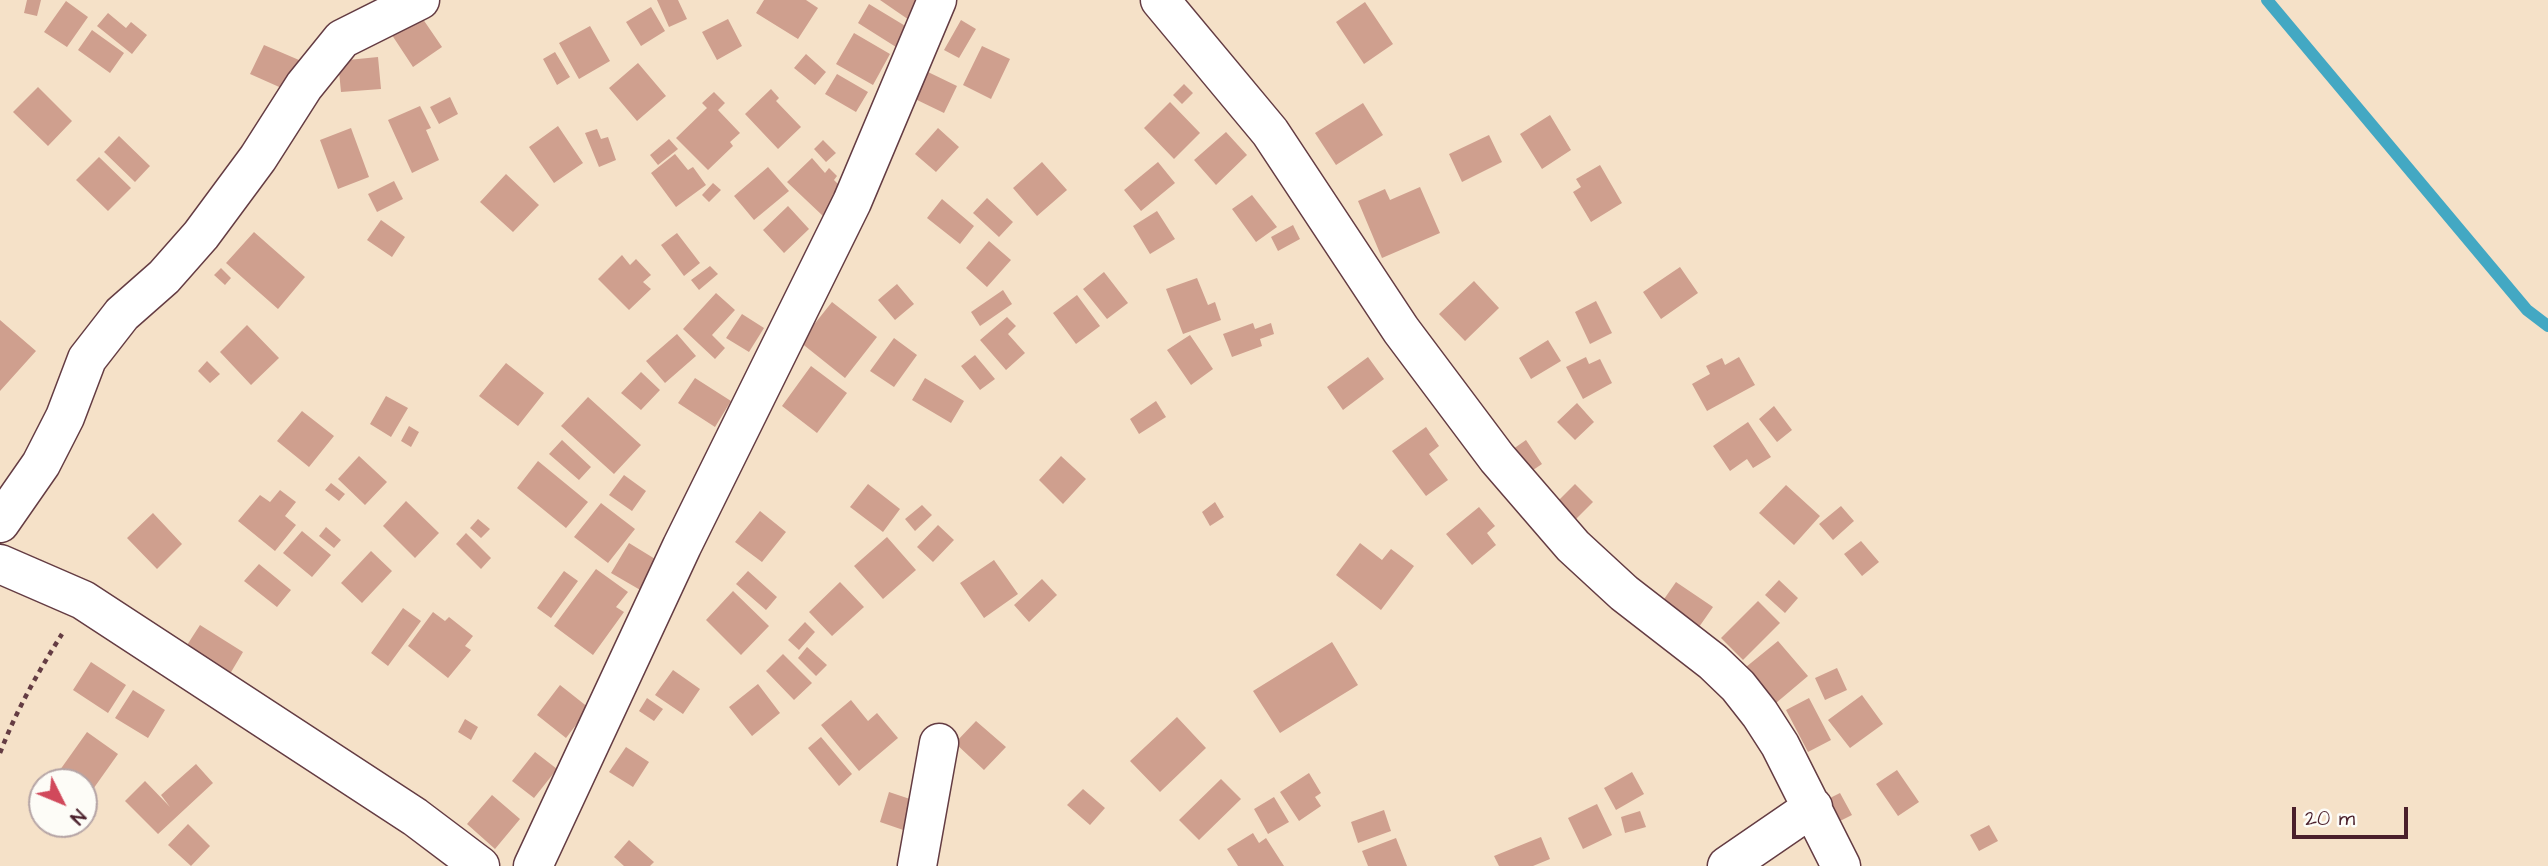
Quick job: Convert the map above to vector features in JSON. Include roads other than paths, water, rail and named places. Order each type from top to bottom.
[{"type":"street","points":[[0,523],[41,464],[65,417],[87,359],[122,314],[164,277],[201,235],[258,158],[304,86],[342,39],[420,0]]},
{"type":"street","points":[[533,866],[682,546],[852,202],[937,0]]},
{"type":"street","points":[[1160,0],[1270,132],[1401,330],[1497,458],[1573,546],[1624,593],[1713,662],[1738,687],[1780,745],[1841,866]]},
{"type":"street","points":[[0,564],[83,600],[415,817],[480,866]]},
{"type":"street","points":[[918,866],[939,743]]},
{"type":"street","points":[[1727,866],[1813,807]]},
{"type":"waterway","points":[[2267,0],[2527,310],[2548,326]]}]
